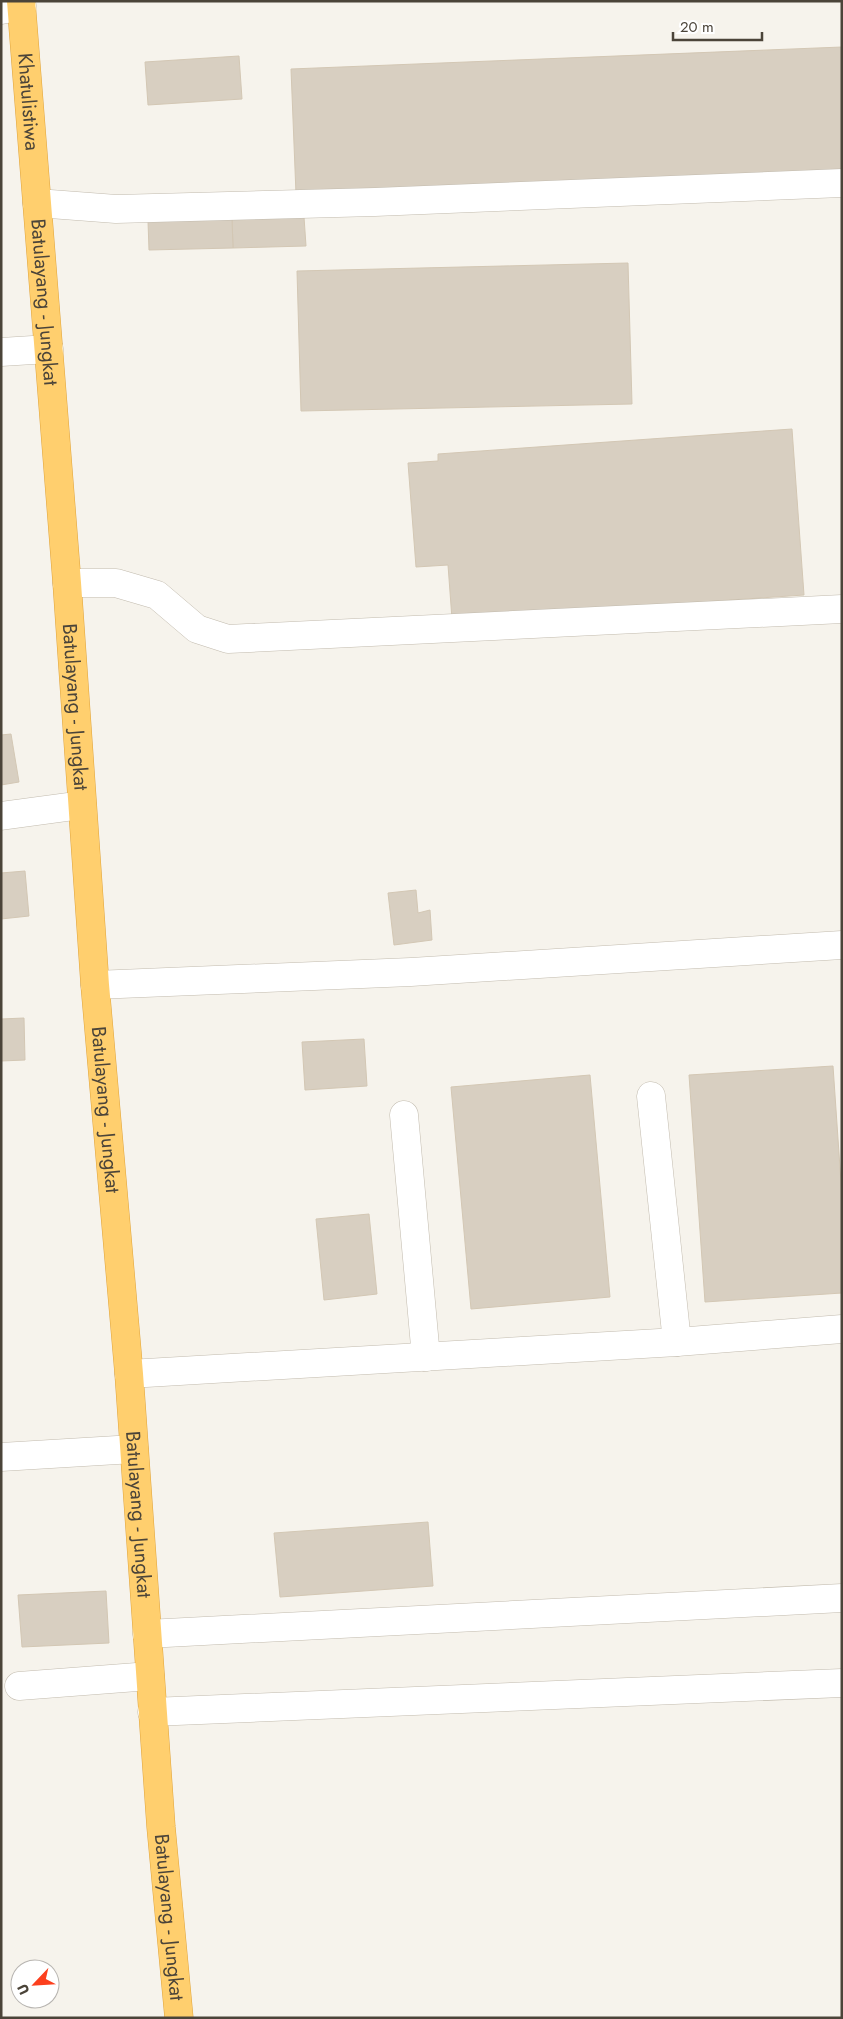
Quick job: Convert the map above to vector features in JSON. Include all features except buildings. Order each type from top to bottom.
[{"type":"highway","name":"Khatulistiwa","points":[[15,6],[37,203]]},
{"type":"highway","name":"Batulayang - Jungkat","points":[[37,203],[67,583],[95,986],[129,1374],[169,1927],[179,2018]]},
{"type":"street","points":[[37,203],[116,209],[374,202],[842,183]]},
{"type":"street","points":[[1,352],[49,349]]},
{"type":"street","points":[[67,583],[116,583],[157,595],[197,629],[228,639],[842,609]]},
{"type":"street","points":[[1,816],[82,805]]},
{"type":"street","points":[[95,986],[411,972],[842,945]]},
{"type":"street","points":[[652,1096],[677,1342]]},
{"type":"street","points":[[404,1115],[426,1357]]},
{"type":"street","points":[[129,1374],[677,1342],[842,1328]]},
{"type":"street","points":[[1,1457],[134,1449]]},
{"type":"street","points":[[148,1634],[842,1598]]},
{"type":"street","points":[[19,1686],[150,1676]]},
{"type":"street","points":[[152,1712],[842,1683]]}]
